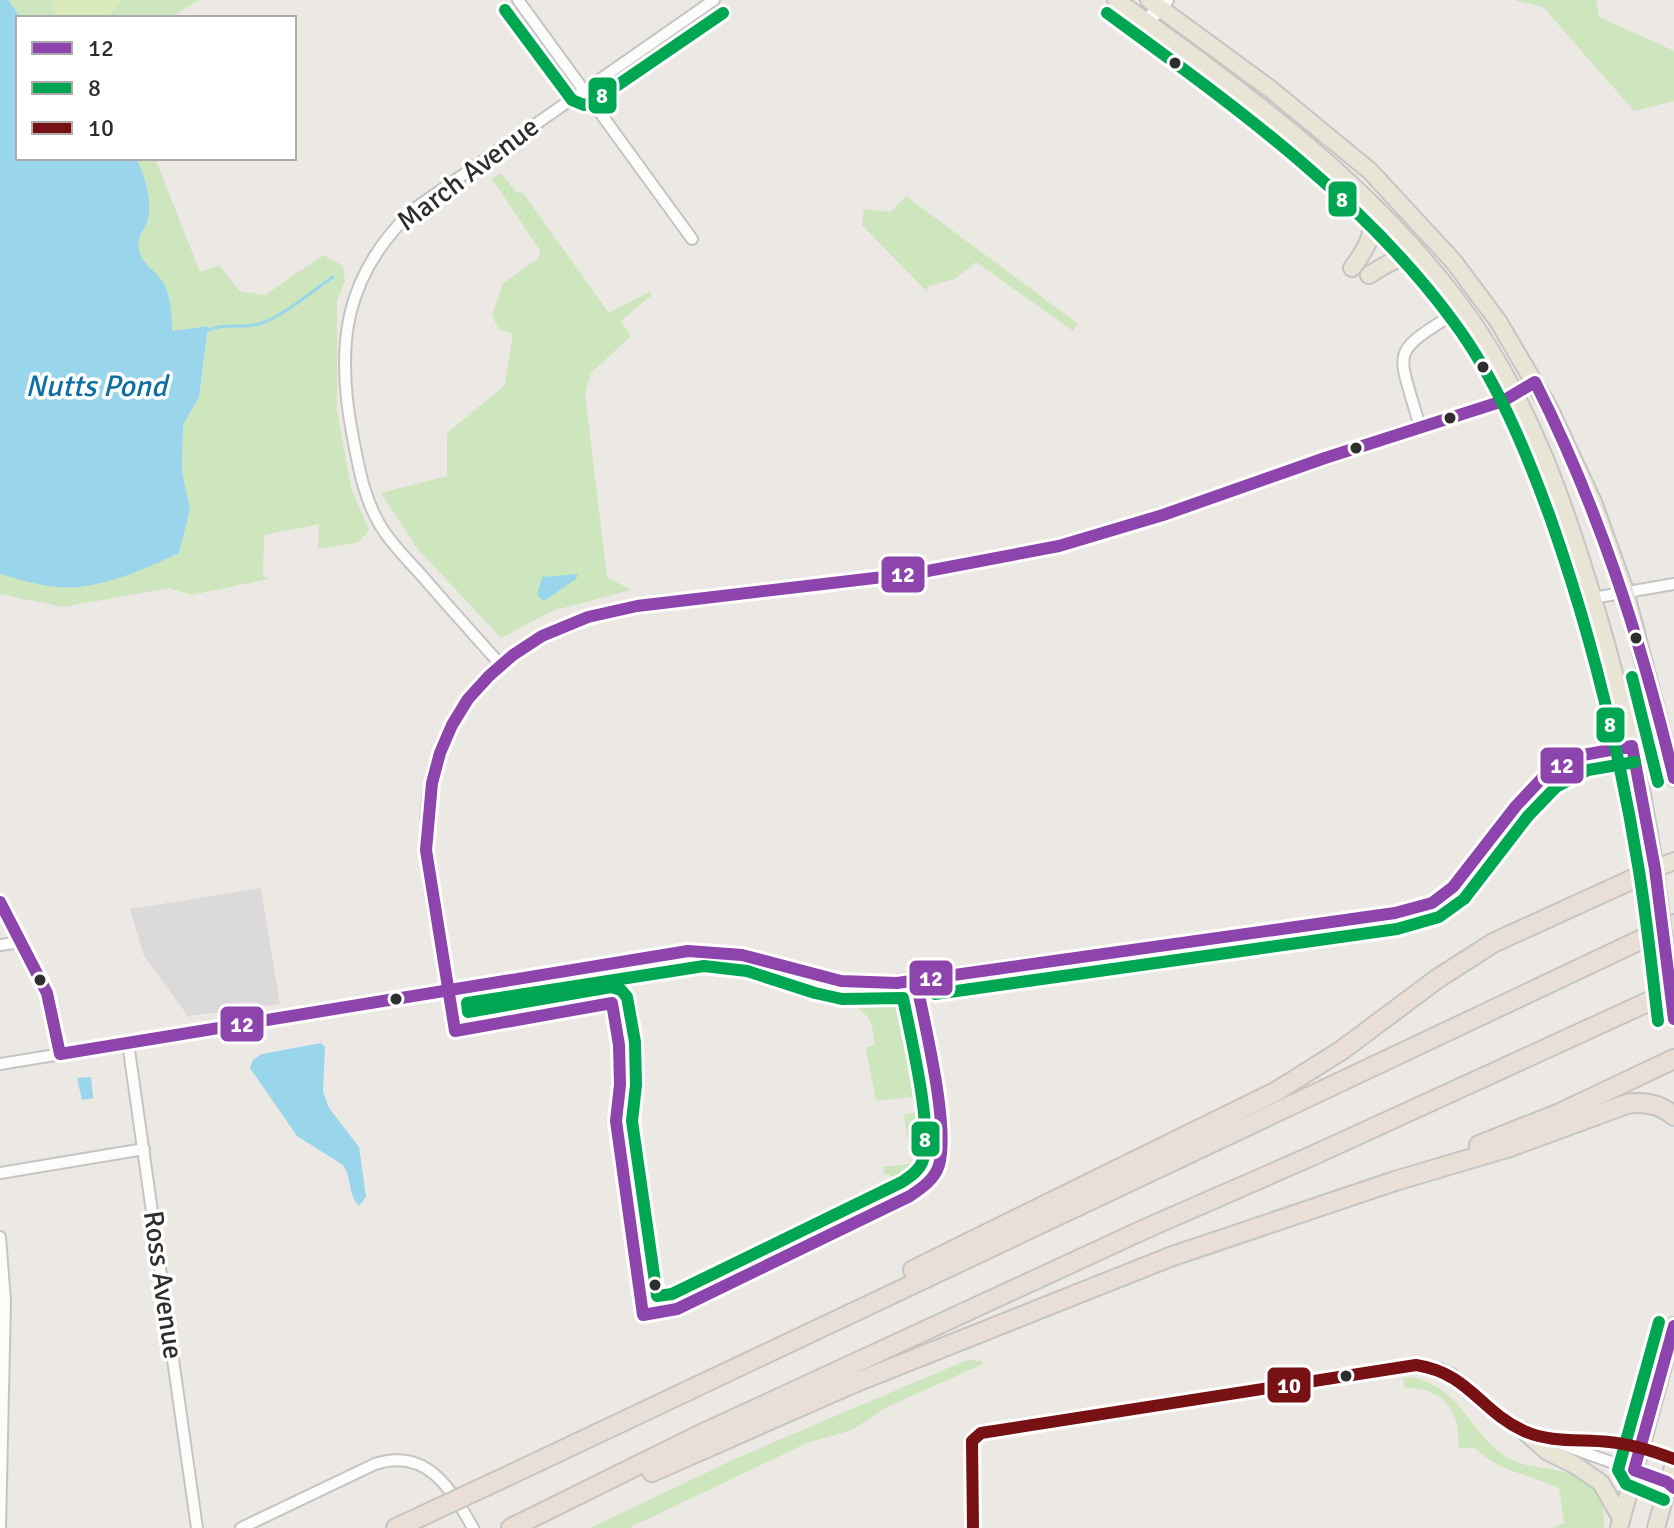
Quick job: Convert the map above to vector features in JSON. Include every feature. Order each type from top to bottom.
[{"type":"highway","points":[[778,1347],[891,1281],[1277,1091],[1342,1050],[1437,979],[1493,943],[1655,869]]},
{"type":"highway","points":[[396,1528],[1674,924]]},
{"type":"highway","points":[[511,1528],[695,1437],[1674,990]]},
{"type":"highway","points":[[1395,1181],[1560,1113],[1674,1059]]},
{"type":"highway","points":[[567,1501],[647,1474],[854,1383],[1117,1277],[1395,1181],[1510,1147],[1627,1104],[1647,1103],[1665,1109],[1674,1116]]},
{"type":"main road","points":[[1116,0],[1263,109],[1359,194],[1429,266],[1463,308],[1516,395],[1558,490],[1593,598],[1632,746],[1655,869],[1674,1019]]},
{"type":"main road","points":[[1158,2],[1269,88],[1384,184],[1463,273],[1498,321],[1535,382],[1588,490],[1625,591],[1674,778]]},
{"type":"main road","points":[[1352,268],[1368,246],[1373,228],[1371,215],[1359,194]]},
{"type":"main road","points":[[1369,275],[1394,260],[1406,257],[1429,266]]},
{"type":"main road","points":[[1655,869],[1674,861]]},
{"type":"main road","points":[[1620,1523],[1674,1326]]},
{"type":"main road","points":[[1524,1431],[1548,1452],[1575,1465],[1601,1483],[1620,1523]]},
{"type":"main road","points":[[1656,1528],[1674,1461]]},
{"type":"street","points":[[518,0],[692,239]]},
{"type":"street","name":"March Avenue","points":[[500,664],[398,549],[369,505],[346,402],[343,348],[354,296],[378,248],[395,227],[425,201],[714,0]]},
{"type":"street","points":[[1147,22],[1158,2]]},
{"type":"street","points":[[1420,427],[1402,369],[1403,355],[1411,342],[1463,308]]},
{"type":"street","points":[[449,990],[429,877],[426,833],[434,768],[445,736],[463,705],[500,664],[544,635],[602,613],[930,572],[1057,547],[1516,395],[1535,382]]},
{"type":"street","points":[[1593,598],[1674,584]]},
{"type":"street","points":[[0,1064],[704,950],[750,955],[845,983],[897,983],[1395,913],[1432,903],[1453,887],[1516,806],[1546,774],[1583,755],[1632,746]]},
{"type":"street","points":[[0,902],[47,993],[60,1054]]},
{"type":"street","points":[[0,945],[21,942]]},
{"type":"street","name":"Ross Avenue","points":[[128,1043],[197,1528]]},
{"type":"street","points":[[0,1173],[144,1149]]},
{"type":"street","points":[[0,1237],[5,1301],[0,1528]]},
{"type":"street","points":[[973,1528],[972,1441],[981,1433],[1416,1365],[1452,1374],[1502,1417],[1524,1431],[1667,1482]]},
{"type":"street","points":[[1557,1441],[1584,1440],[1640,1446],[1674,1461]]},
{"type":"street","points":[[241,1528],[375,1464],[413,1460],[429,1469],[461,1507],[473,1528]]},
{"type":"shaded area","points":[[261,888],[280,1004],[188,1016],[144,956],[130,909]]},
{"type":"green space","points":[[8,0],[199,0],[173,16],[20,16]]},
{"type":"green space","points":[[51,0],[123,0],[109,16],[56,16]]},
{"type":"green space","points":[[1514,0],[1596,0],[1599,17],[1674,51],[1674,101],[1634,111],[1543,7]]},
{"type":"green space","points":[[137,160],[156,160],[200,272],[219,265],[240,291],[265,295],[323,255],[343,266],[345,281],[337,301],[337,409],[351,488],[369,530],[359,542],[318,549],[319,524],[264,535],[263,575],[269,579],[191,595],[169,588],[63,607],[0,594],[0,574],[31,582],[190,509],[182,472],[183,425],[199,397],[208,326],[172,331],[166,288],[140,254],[139,239],[148,219],[149,204],[145,179]]},
{"type":"green space","points":[[501,173],[516,192],[523,193],[609,313],[649,292],[652,295],[621,321],[631,336],[591,373],[585,394],[607,577],[631,590],[552,611],[501,638],[416,547],[381,493],[447,476],[447,433],[505,385],[513,333],[499,330],[492,315],[503,283],[539,258],[540,251],[492,179]]},
{"type":"green space","points":[[906,196],[1078,324],[1073,331],[976,262],[955,279],[928,286],[927,292],[862,225],[864,209],[890,212]]},
{"type":"green space","points":[[849,1001],[906,1001],[913,1008],[927,1080],[927,1090],[922,1096],[876,1101],[866,1048],[875,1045],[873,1029],[866,1015]]},
{"type":"green space","points":[[931,1109],[936,1138],[929,1141],[907,1138],[904,1115]]},
{"type":"green space","points":[[912,1153],[931,1155],[936,1160],[929,1176],[915,1189],[884,1174],[883,1167],[915,1163]]},
{"type":"green space","points":[[967,1360],[983,1361],[983,1364],[887,1407],[852,1430],[807,1443],[629,1528],[590,1528],[737,1458]]},
{"type":"green space","points":[[1403,1378],[1428,1382],[1452,1399],[1503,1455],[1524,1464],[1569,1473],[1589,1484],[1602,1504],[1604,1528],[1552,1528],[1564,1523],[1559,1488],[1505,1468],[1475,1448],[1459,1448],[1456,1423],[1450,1408],[1434,1394],[1405,1388]]},
{"type":"water","name":"Nutts Pond","points":[[0,0],[8,0],[20,16],[16,16],[16,160],[137,160],[149,196],[148,219],[139,239],[139,248],[144,261],[166,288],[172,331],[208,326],[199,397],[183,425],[182,472],[190,509],[179,553],[130,574],[79,587],[49,586],[0,574]]},
{"type":"water","points":[[578,574],[576,579],[544,601],[537,595],[542,577]]},
{"type":"water","points":[[321,1043],[325,1047],[323,1091],[329,1108],[359,1147],[366,1197],[359,1206],[343,1165],[297,1136],[250,1068],[253,1060],[262,1054]]},
{"type":"water","points":[[91,1077],[93,1098],[82,1100],[77,1078]]},
{"type":"waterway","points":[[204,332],[218,327],[268,321],[333,277]]},
{"type":"transit line","name":"8","points":[[505,10],[572,100],[584,105],[593,102],[723,13]]},
{"type":"transit line","name":"8","points":[[1107,13],[1246,117],[1336,192],[1417,276],[1469,344],[1497,392],[1521,442],[1551,520],[1603,694],[1639,871],[1658,1021]]},
{"type":"transit line","name":"12","points":[[916,980],[935,1074],[941,1125],[939,1165],[931,1179],[910,1196],[677,1309],[643,1315],[616,1121],[620,1085],[619,1045],[612,1003],[455,1031],[426,850],[432,783],[452,725],[468,699],[513,655],[542,636],[588,617],[637,606],[917,573],[1059,546],[1163,515],[1325,458],[1503,401],[1535,382],[1579,478],[1616,576],[1674,778]]},
{"type":"transit line","name":"8","points":[[1632,677],[1658,782]]},
{"type":"transit line","name":"12","points":[[0,902],[47,993],[60,1054],[688,951],[742,955],[841,981],[897,983],[1395,913],[1432,903],[1453,887],[1516,806],[1546,774],[1583,755],[1632,746],[1655,869],[1674,1019]]},
{"type":"transit line","name":"8","points":[[935,994],[1397,929],[1439,917],[1464,899],[1528,816],[1556,787],[1588,770],[1635,762]]},
{"type":"transit line","name":"8","points":[[704,966],[747,971],[842,999],[903,998],[925,1126],[923,1160],[920,1167],[902,1182],[672,1294],[657,1296],[632,1121],[636,1085],[635,1042],[627,997],[621,990],[611,987],[468,1012],[467,1003],[704,966]]},
{"type":"transit line","name":"8","points":[[1659,1322],[1618,1470],[1626,1484],[1664,1500]]},
{"type":"transit line","name":"12","points":[[1674,1326],[1634,1470],[1667,1482],[1674,1488]]},
{"type":"transit line","name":"10","points":[[973,1528],[972,1441],[981,1433],[1416,1365],[1449,1376],[1509,1423],[1534,1435],[1625,1444],[1674,1459]]}]
